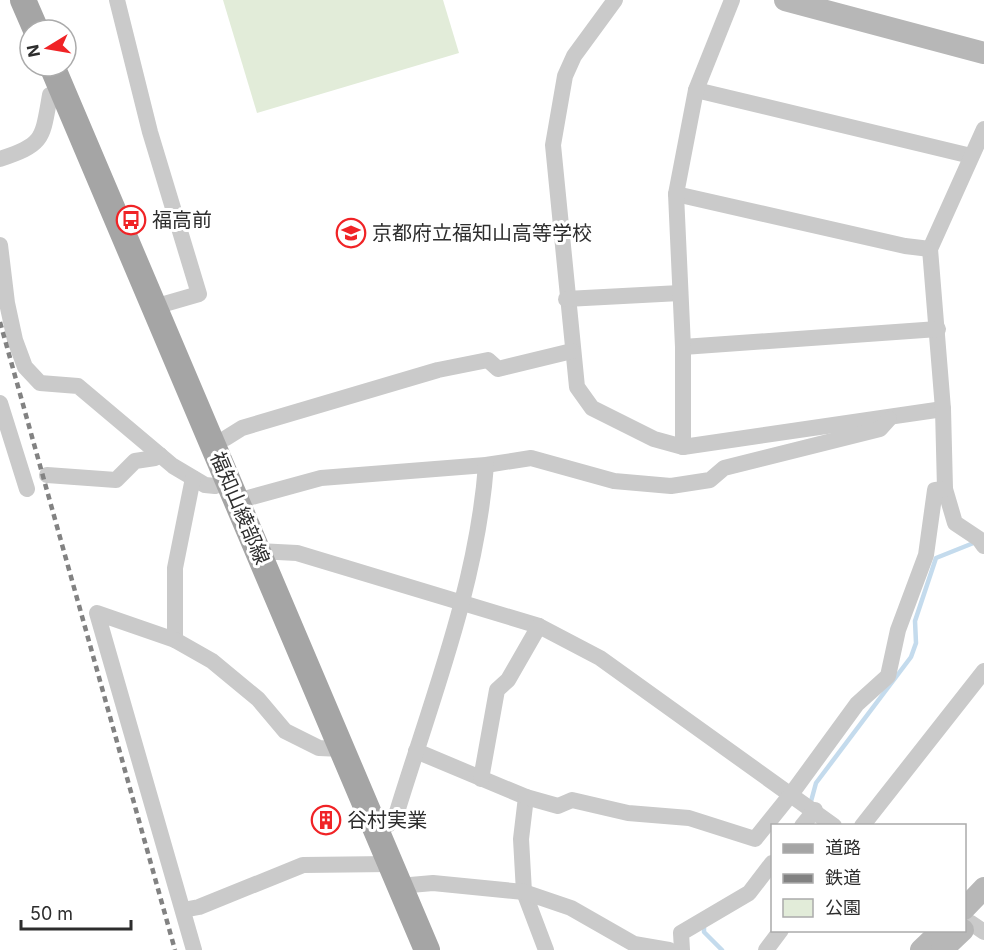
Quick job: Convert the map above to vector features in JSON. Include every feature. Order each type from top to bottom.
[{"type":"main road","points":[[23,0],[31,18]]},
{"type":"main road","name":"福知山綾部線","points":[[57,78],[427,950]]},
{"type":"street","points":[[117,0],[150,132],[199,294],[154,308]]},
{"type":"street","points":[[615,0],[574,56],[565,76],[553,145],[559,193],[566,298],[577,387],[592,408],[654,439],[682,447],[943,409]]},
{"type":"street","points":[[682,447],[683,347],[676,194],[696,90],[732,0]]},
{"type":"street","points":[[785,0],[984,53]]},
{"type":"street","points":[[0,159],[35,144],[43,134],[50,95],[62,90]]},
{"type":"street","points":[[696,90],[971,156]]},
{"type":"street","points":[[982,537],[956,523],[945,489],[938,329],[930,249],[984,129]]},
{"type":"street","points":[[676,194],[905,246],[930,249]]},
{"type":"street","points":[[0,244],[7,303],[25,367],[40,383],[78,386],[160,455],[193,478],[205,485],[233,491],[321,478],[486,465],[531,458],[614,481],[671,486],[710,480],[724,468],[880,429],[891,417]]},
{"type":"street","points":[[566,298],[680,293]]},
{"type":"street","points":[[683,347],[938,329]]},
{"type":"street","points":[[226,438],[242,428],[438,370],[488,360],[498,369],[572,351]]},
{"type":"street","points":[[0,403],[27,489]]},
{"type":"street","points":[[48,475],[116,480],[135,461],[160,455]]},
{"type":"street","points":[[375,828],[389,824],[397,812],[462,603],[475,554],[486,465]]},
{"type":"street","points":[[175,640],[175,568],[193,478]]},
{"type":"street","points":[[416,752],[526,797],[558,806],[572,800],[628,813],[689,818],[755,839],[857,704],[888,676],[898,630],[926,555],[935,490],[945,489]]},
{"type":"street","points":[[258,550],[297,553],[539,626],[600,658],[833,824]]},
{"type":"street","points":[[194,950],[97,613],[175,640],[212,662],[230,676],[258,699],[285,730],[319,748],[342,749]]},
{"type":"street","points":[[481,778],[497,690],[508,680],[539,626]]},
{"type":"street","points":[[863,824],[984,671]]},
{"type":"street","points":[[526,797],[521,839],[524,892],[546,950]]},
{"type":"street","points":[[803,824],[814,810]]},
{"type":"street","points":[[682,950],[681,933],[749,892],[771,864]]},
{"type":"street","points":[[183,910],[199,907],[303,865],[395,875],[433,883],[524,892],[571,908],[634,944],[669,950]]},
{"type":"street","points":[[971,922],[984,888]]},
{"type":"street","points":[[766,950],[780,932]]},
{"type":"street","points":[[921,950],[940,932]]},
{"type":"street","points":[[942,950],[961,932]]},
{"type":"green space","points":[[223,0],[443,0],[459,53],[257,113]]},
{"type":"waterway","points":[[810,805],[816,783],[911,657],[916,643],[915,621],[936,558],[976,542]]},
{"type":"waterway","points":[[704,926],[704,932],[722,950]]},
{"type":"railway","points":[[0,322],[175,950]]},
{"type":"place","name":"福高前","points":[[131,220]]},
{"type":"place","name":"京都府立福知山高等学校","points":[[351,233]]},
{"type":"place","name":"谷村実業","points":[[326,820]]}]
